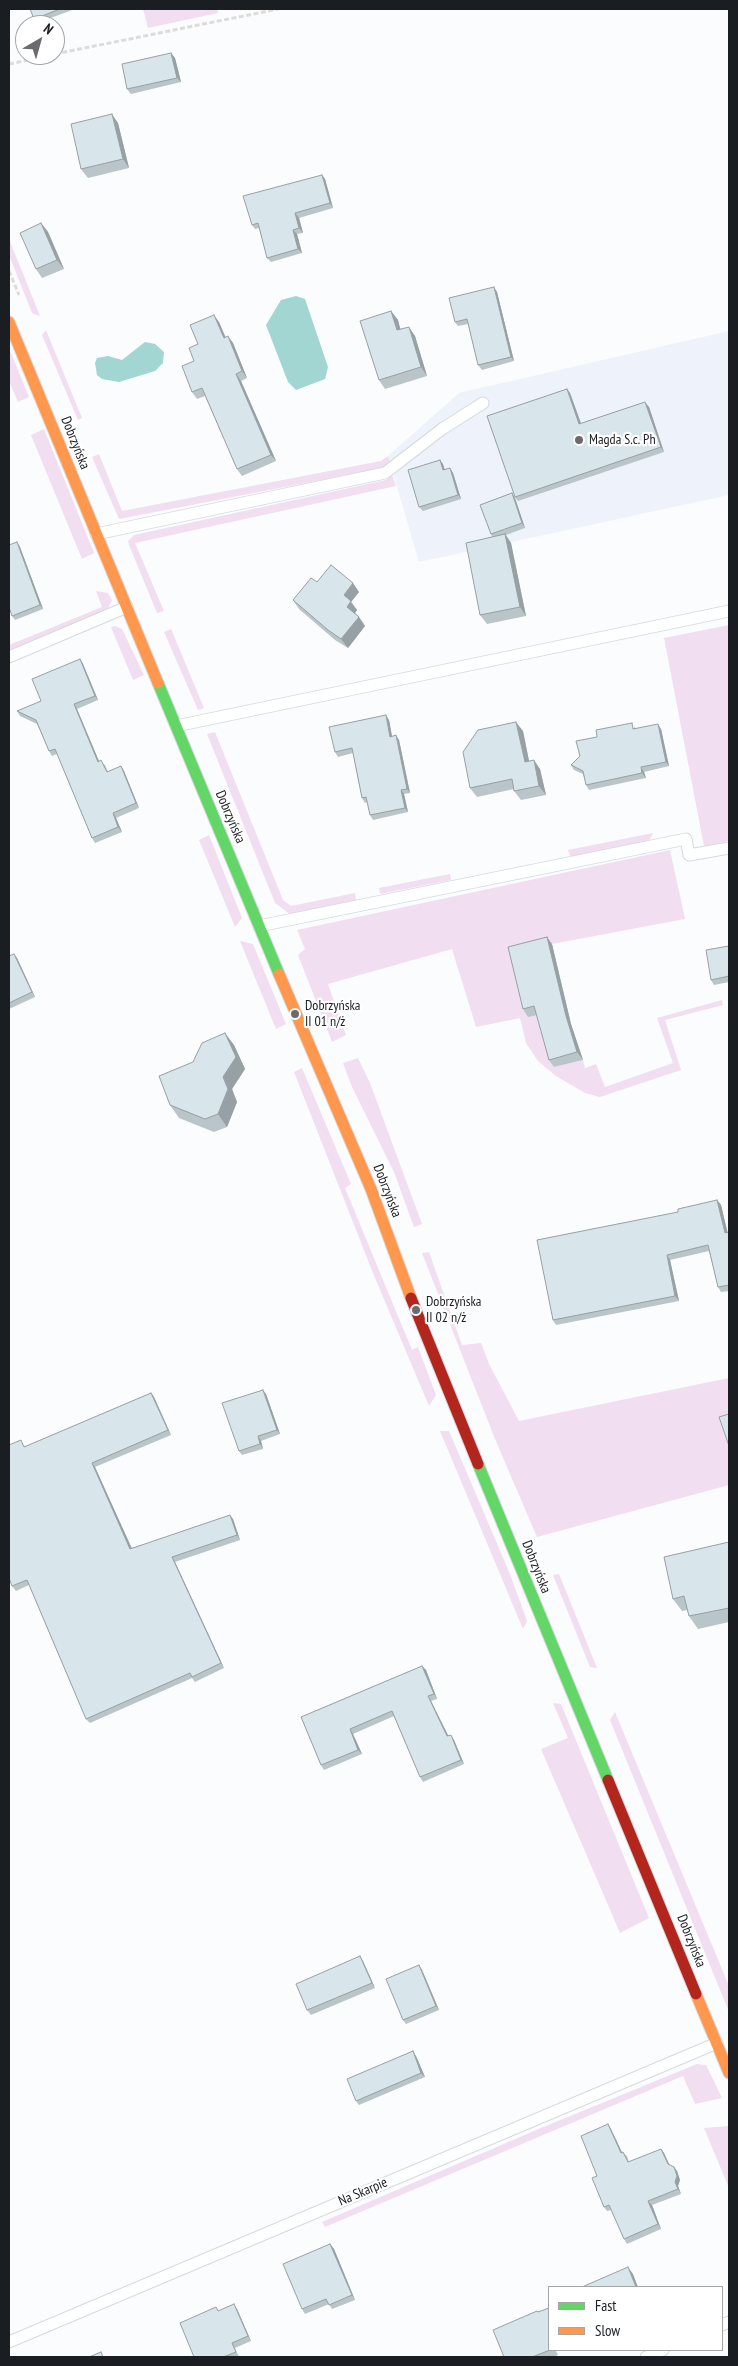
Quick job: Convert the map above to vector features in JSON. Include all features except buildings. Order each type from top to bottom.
[{"type":"street","name":"Dobrzyńska","points":[[9,322],[302,1030],[371,1189],[402,1274],[452,1399],[729,2073]]},
{"type":"lane","points":[[96,534],[385,473],[442,429],[483,403]]},
{"type":"lane","points":[[9,657],[127,607]]},
{"type":"lane","points":[[176,726],[729,611]]},
{"type":"lane","points":[[259,926],[686,839],[689,856],[729,848]]},
{"type":"lane","name":"Na Skarpie","points":[[9,2342],[717,2043]]},
{"type":"lane","points":[[646,2357],[661,2351]]},
{"type":"path","points":[[65,53],[278,9]]},
{"type":"shaded area","points":[[143,9],[217,9],[218,13],[148,28]]},
{"type":"shaded area","points":[[9,239],[40,316],[32,313],[9,255]]},
{"type":"shaded area","points":[[46,330],[82,418],[78,420],[42,335]]},
{"type":"shaded area","points":[[729,331],[729,495],[419,562],[388,456],[459,393]]},
{"type":"shaded area","points":[[9,348],[29,397],[18,402],[9,381]]},
{"type":"shaded area","points":[[44,429],[94,553],[82,559],[31,435]]},
{"type":"shaded area","points":[[99,454],[122,511],[381,461],[388,456],[390,462],[383,468],[119,519],[92,457]]},
{"type":"shaded area","points":[[392,474],[396,486],[135,543],[164,611],[157,613],[129,545],[128,541],[134,535],[386,480]]},
{"type":"shaded area","points":[[96,591],[108,593],[112,600],[108,609],[9,652],[9,645],[102,607]]},
{"type":"shaded area","points":[[729,625],[729,841],[704,846],[664,638]]},
{"type":"shaded area","points":[[115,626],[122,629],[144,675],[133,680],[111,627]]},
{"type":"shaded area","points":[[171,629],[204,708],[198,710],[164,632]]},
{"type":"shaded area","points":[[215,732],[283,900],[291,906],[355,893],[356,900],[290,914],[275,903],[207,734]]},
{"type":"shaded area","points":[[653,833],[649,841],[571,858],[568,850]]},
{"type":"shaded area","points":[[209,835],[242,918],[235,927],[199,840]]},
{"type":"shaded area","points":[[670,850],[685,919],[552,944],[513,954],[528,1016],[540,1014],[554,1067],[583,1060],[585,1068],[596,1064],[605,1087],[673,1063],[657,1018],[722,1000],[723,1005],[665,1020],[681,1070],[600,1097],[585,1093],[556,1076],[538,1061],[526,1043],[520,1018],[476,1027],[452,949],[328,984],[346,1035],[332,1042],[298,955],[305,949],[297,930]]},
{"type":"shaded area","points":[[450,874],[451,880],[380,894],[379,888]]},
{"type":"shaded area","points":[[240,941],[253,944],[286,1024],[276,1029]]},
{"type":"shaded area","points":[[358,1058],[370,1083],[422,1224],[414,1227],[394,1172],[352,1087],[343,1063]]},
{"type":"shaded area","points":[[302,1068],[351,1184],[345,1188],[412,1350],[418,1347],[436,1395],[429,1406],[373,1273],[294,1072]]},
{"type":"shaded area","points":[[429,1252],[462,1345],[481,1343],[489,1364],[519,1421],[729,1378],[729,1485],[537,1537],[495,1439],[422,1253]]},
{"type":"shaded area","points":[[440,1431],[449,1431],[510,1574],[527,1621],[523,1629]]},
{"type":"shaded area","points":[[559,1574],[597,1668],[590,1667],[553,1575]]},
{"type":"shaded area","points":[[553,1703],[561,1704],[649,1918],[620,1933],[541,1749],[568,1738]]},
{"type":"shaded area","points":[[615,1712],[729,1986],[729,2012],[610,1720]]},
{"type":"shaded area","points":[[697,2064],[706,2065],[722,2098],[695,2104],[683,2076],[325,2227],[322,2222],[541,2128]]},
{"type":"shaded area","points":[[729,2126],[729,2188],[704,2128]]},
{"type":"water","points":[[296,296],[305,299],[328,367],[325,379],[296,390],[288,382],[266,325],[281,300]]},
{"type":"water","points":[[145,342],[155,344],[164,352],[163,363],[155,371],[119,382],[102,379],[97,375],[95,363],[97,358],[108,356],[122,360]]},
{"type":"traffic: fast","points":[[158,683],[279,974]]},
{"type":"traffic: fast","points":[[478,1464],[608,1780]]},
{"type":"traffic: slow","points":[[9,322],[158,683]]},
{"type":"traffic: slow","points":[[279,974],[371,1189],[411,1298]]},
{"type":"traffic: slow","points":[[696,1994],[729,2073]]},
{"type":"traffic: jam","points":[[411,1298],[478,1464]]},
{"type":"traffic: jam","points":[[608,1780],[696,1994]]},
{"type":"place","name":"Magda S.c. Ph","points":[[579,440]]},
{"type":"place","name":"Dobrzyńska II 01 n/ż","points":[[295,1014]]},
{"type":"place","name":"Dobrzyńska II 02 n/ż","points":[[416,1310]]}]
